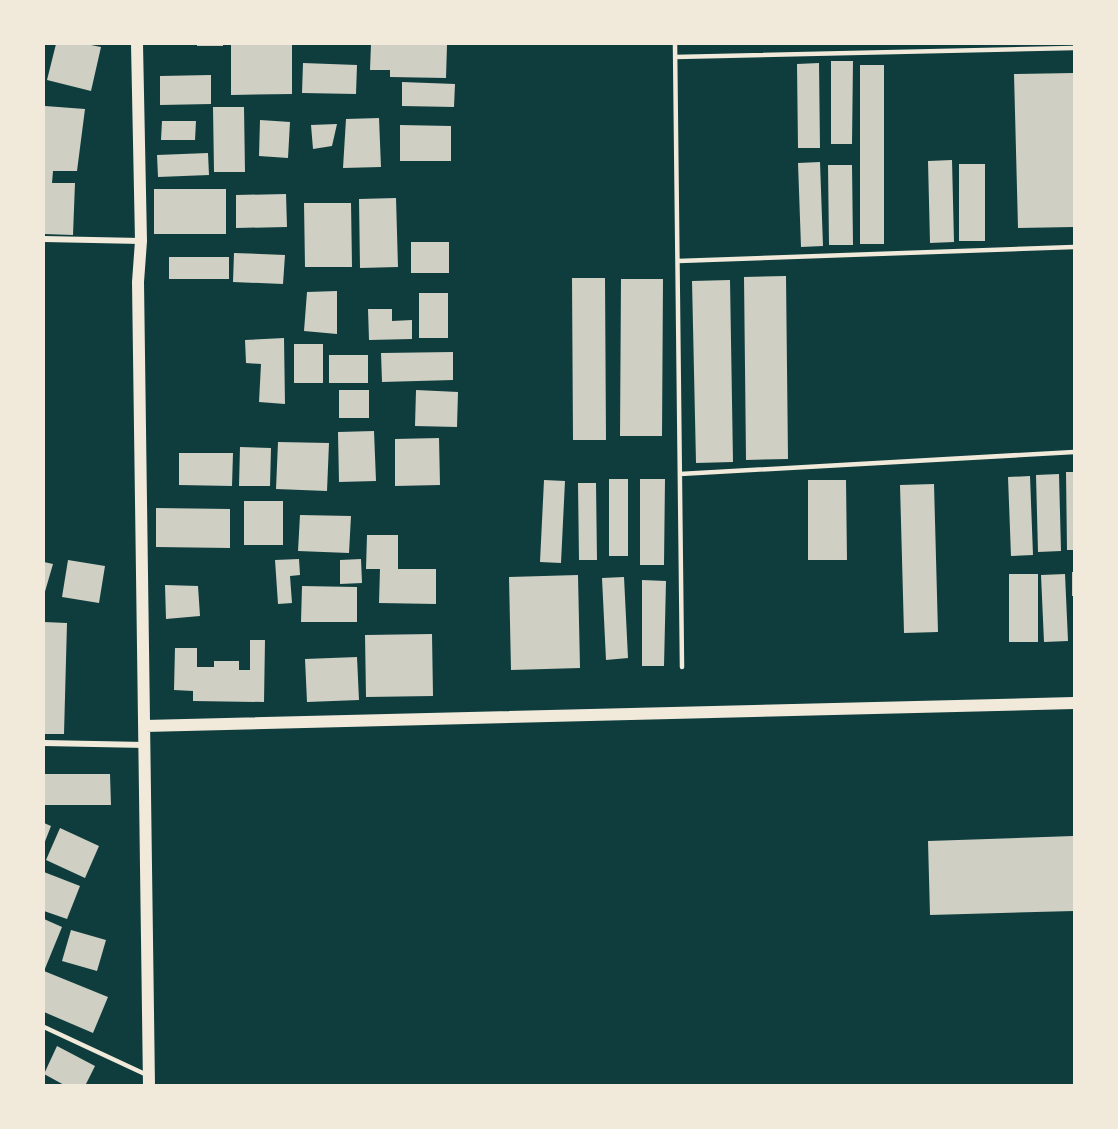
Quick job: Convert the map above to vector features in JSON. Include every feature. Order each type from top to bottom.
[{"type":"main road","points":[[137,44],[149,1081]]},
{"type":"main road","points":[[145,726],[1074,703]]},
{"type":"street","points":[[44,239],[141,241]]},
{"type":"street","points":[[44,743],[145,745]]},
{"type":"lane","points":[[675,44],[682,667]]},
{"type":"lane","points":[[675,57],[1037,46],[1074,48]]},
{"type":"lane","points":[[678,261],[1074,247]]},
{"type":"lane","points":[[680,474],[1074,452]]},
{"type":"lane","points":[[44,1027],[149,1081]]},
{"type":"building","points":[[56,44],[86,44],[101,47],[91,91],[47,80]]},
{"type":"building","points":[[197,44],[223,44],[223,46],[197,46]]},
{"type":"building","points":[[231,44],[292,44],[292,94],[231,95]]},
{"type":"building","points":[[371,44],[447,45],[446,78],[390,77],[390,70],[370,70]]},
{"type":"building","points":[[831,61],[853,61],[852,144],[831,144]]},
{"type":"building","points":[[303,63],[357,65],[356,94],[302,93]]},
{"type":"building","points":[[819,63],[820,148],[798,148],[797,64]]},
{"type":"building","points":[[860,65],[884,65],[884,244],[860,244]]},
{"type":"building","points":[[1074,73],[1074,227],[1018,228],[1014,74]]},
{"type":"building","points":[[211,75],[211,104],[160,105],[160,76]]},
{"type":"building","points":[[402,82],[455,84],[454,107],[402,106]]},
{"type":"building","points":[[45,106],[85,109],[77,171],[53,171],[52,183],[75,183],[73,235],[44,234]]},
{"type":"building","points":[[213,107],[244,107],[245,172],[214,172]]},
{"type":"building","points":[[379,118],[381,167],[343,168],[346,119]]},
{"type":"building","points":[[260,120],[290,122],[288,158],[259,156]]},
{"type":"building","points":[[162,121],[196,121],[195,140],[161,140]]},
{"type":"building","points":[[337,124],[332,146],[313,149],[311,125]]},
{"type":"building","points":[[400,125],[451,126],[451,161],[400,161]]},
{"type":"building","points":[[208,153],[209,175],[158,177],[157,155]]},
{"type":"building","points":[[952,160],[954,242],[930,243],[928,161]]},
{"type":"building","points":[[820,162],[823,246],[801,247],[798,163]]},
{"type":"building","points":[[959,164],[985,164],[985,241],[959,241]]},
{"type":"building","points":[[828,165],[852,165],[853,245],[829,245]]},
{"type":"building","points":[[154,189],[226,189],[226,234],[154,234]]},
{"type":"building","points":[[286,194],[287,227],[236,228],[236,195]]},
{"type":"building","points":[[396,198],[398,267],[360,268],[359,199]]},
{"type":"building","points":[[304,203],[351,203],[352,267],[305,267]]},
{"type":"building","points":[[411,242],[449,242],[449,273],[411,273]]},
{"type":"building","points":[[234,253],[285,255],[283,284],[233,282]]},
{"type":"building","points":[[169,257],[229,257],[229,279],[169,279]]},
{"type":"building","points":[[786,276],[788,459],[746,460],[744,277]]},
{"type":"building","points":[[572,278],[605,278],[606,440],[573,440]]},
{"type":"building","points":[[621,279],[663,279],[662,436],[620,436]]},
{"type":"building","points":[[730,280],[733,462],[696,463],[692,281]]},
{"type":"building","points":[[337,291],[337,334],[304,331],[307,292]]},
{"type":"building","points":[[419,293],[448,293],[448,338],[419,338]]},
{"type":"building","points":[[368,309],[392,309],[392,321],[412,320],[412,339],[369,340]]},
{"type":"building","points":[[284,338],[285,404],[259,402],[261,364],[246,363],[245,340]]},
{"type":"building","points":[[294,344],[323,344],[323,383],[294,383]]},
{"type":"building","points":[[453,352],[453,380],[382,382],[381,353]]},
{"type":"building","points":[[329,355],[368,355],[368,383],[329,383]]},
{"type":"building","points":[[339,390],[369,390],[369,418],[339,418]]},
{"type":"building","points":[[416,390],[458,392],[457,427],[415,426]]},
{"type":"building","points":[[374,431],[376,481],[339,482],[338,432]]},
{"type":"building","points":[[439,438],[440,485],[395,486],[395,439]]},
{"type":"building","points":[[278,442],[329,443],[327,491],[276,489]]},
{"type":"building","points":[[240,447],[271,448],[270,486],[239,486]]},
{"type":"building","points":[[179,453],[233,453],[232,486],[179,485]]},
{"type":"building","points":[[1066,472],[1074,472],[1074,550],[1067,550]]},
{"type":"building","points":[[1059,474],[1061,551],[1038,552],[1036,475]]},
{"type":"building","points":[[1030,476],[1033,555],[1011,556],[1008,477]]},
{"type":"building","points":[[609,479],[628,479],[628,556],[609,556]]},
{"type":"building","points":[[640,479],[665,479],[664,565],[640,565]]},
{"type":"building","points":[[544,480],[565,481],[561,563],[540,562]]},
{"type":"building","points":[[808,480],[846,480],[847,560],[808,560]]},
{"type":"building","points":[[578,483],[596,483],[597,560],[579,560]]},
{"type":"building","points":[[934,484],[938,632],[904,633],[900,485]]},
{"type":"building","points":[[244,501],[283,501],[283,545],[244,545]]},
{"type":"building","points":[[156,508],[230,509],[230,548],[156,547]]},
{"type":"building","points":[[300,515],[351,516],[349,553],[298,551]]},
{"type":"building","points":[[367,535],[398,535],[398,569],[436,569],[436,604],[379,603],[380,569],[366,569]]},
{"type":"building","points":[[299,559],[300,575],[290,576],[292,603],[278,604],[275,560]]},
{"type":"building","points":[[361,559],[362,583],[340,584],[340,560]]},
{"type":"building","points":[[68,560],[105,566],[99,603],[62,597]]},
{"type":"building","points":[[44,562],[53,564],[44,595]]},
{"type":"building","points":[[1072,572],[1074,572],[1074,596],[1072,596]]},
{"type":"building","points":[[1009,574],[1038,574],[1038,642],[1009,642]]},
{"type":"building","points":[[1065,574],[1068,641],[1044,642],[1041,575]]},
{"type":"building","points":[[578,575],[580,668],[511,670],[509,577]]},
{"type":"building","points":[[624,577],[628,658],[606,660],[602,578]]},
{"type":"building","points":[[642,580],[666,581],[664,666],[642,666]]},
{"type":"building","points":[[165,585],[198,586],[200,616],[166,619]]},
{"type":"building","points":[[302,586],[357,587],[357,622],[301,622]]},
{"type":"building","points":[[44,622],[67,623],[64,734],[44,734]]},
{"type":"building","points":[[432,634],[433,696],[366,697],[365,635]]},
{"type":"building","points":[[250,640],[265,640],[264,702],[193,701],[193,691],[174,690],[175,648],[197,648],[197,667],[214,667],[214,661],[239,661],[239,670],[250,670]]},
{"type":"building","points":[[357,657],[359,700],[307,702],[305,659]]},
{"type":"building","points":[[44,774],[110,774],[111,805],[44,805]]},
{"type":"building","points":[[44,823],[51,826],[44,844]]},
{"type":"building","points":[[60,828],[99,846],[85,878],[46,860]]},
{"type":"building","points":[[1073,836],[1074,911],[930,915],[928,841]]},
{"type":"building","points":[[44,872],[80,886],[67,919],[44,911]]},
{"type":"building","points":[[44,919],[62,927],[44,971]]},
{"type":"building","points":[[71,930],[106,940],[97,971],[62,961]]},
{"type":"building","points":[[44,971],[108,997],[93,1033],[44,1012]]},
{"type":"building","points":[[57,1046],[95,1066],[85,1086],[66,1086],[44,1074]]}]
